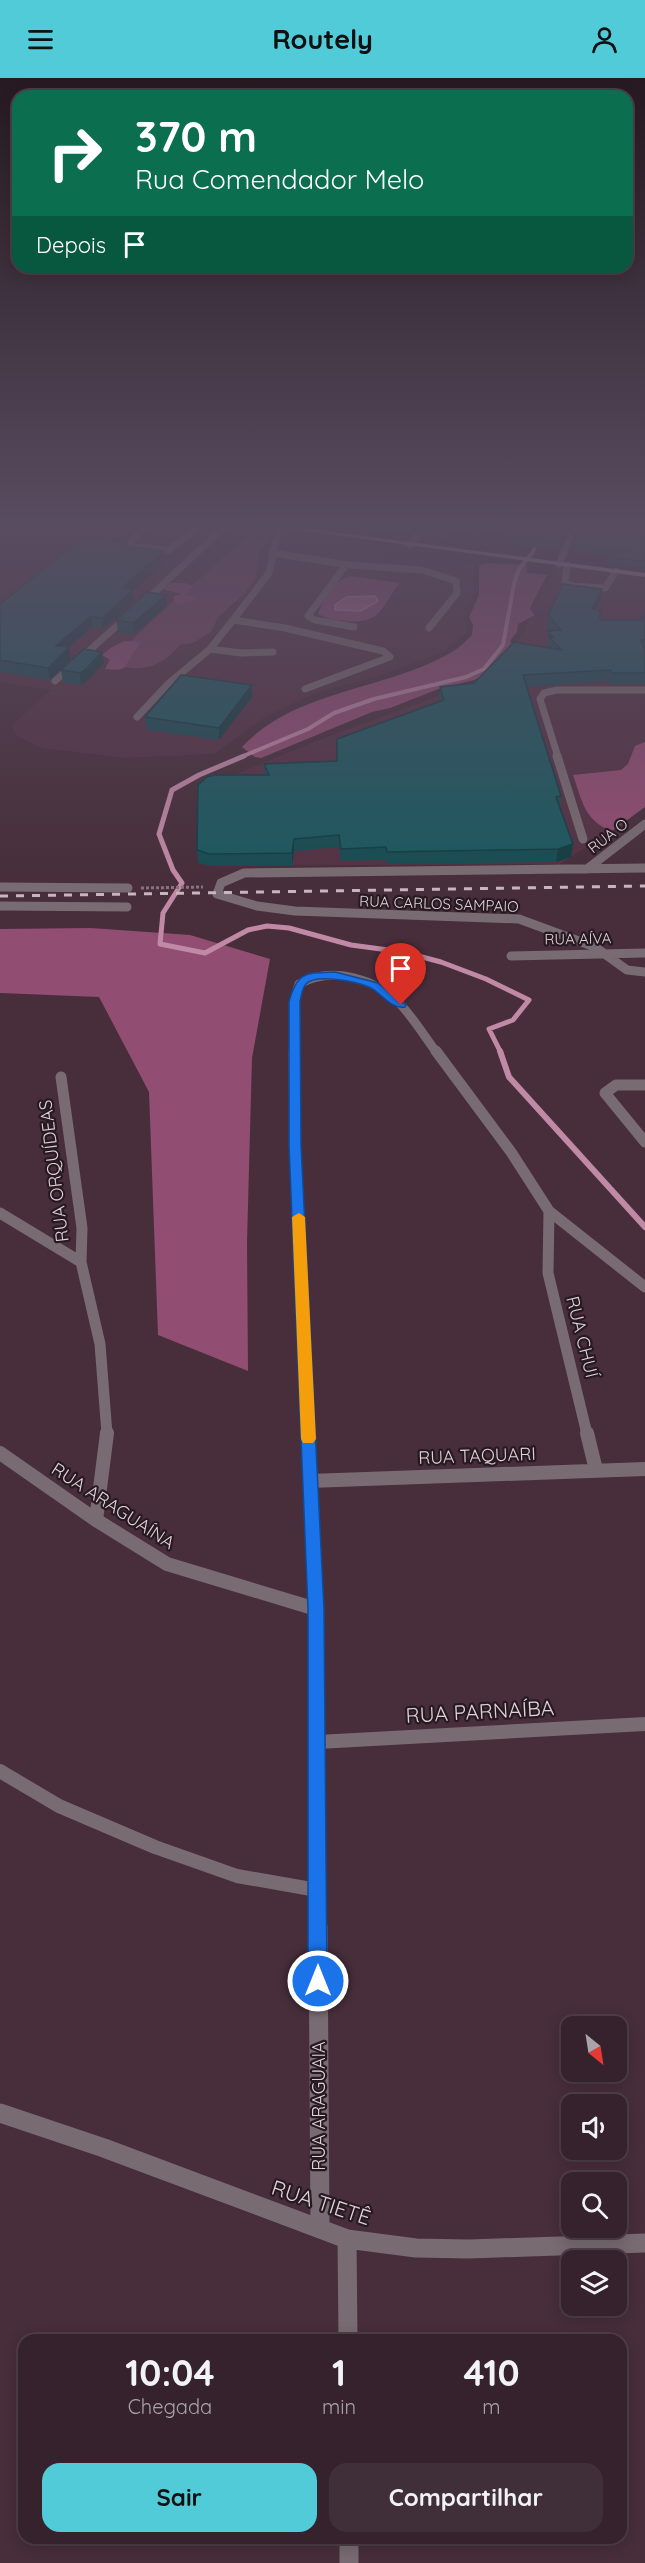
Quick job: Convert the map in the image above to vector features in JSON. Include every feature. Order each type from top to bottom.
[{"type":"street","points":[[55,681],[96,644]]},
{"type":"street","points":[[136,717],[168,684],[214,644]]},
{"type":"street","points":[[305,689],[387,660],[390,654],[350,644]]},
{"type":"street","points":[[210,649],[241,653],[273,652]]},
{"type":"street","points":[[583,838],[540,699],[544,693],[556,690],[645,690]]},
{"type":"street","name":"RUA O","points":[[587,869],[645,824]]},
{"type":"street","name":"RUA CARLOS SAMPAIO","points":[[645,868],[244,873],[221,883],[217,894],[257,906],[356,915],[510,918],[539,924],[564,933],[605,953],[627,970],[645,972]]},
{"type":"street","points":[[0,887],[128,888]]},
{"type":"street","points":[[0,906],[128,907]]},
{"type":"street","name":"RUA AÍVA","points":[[511,956],[645,953]]},
{"type":"street","name":"RUA ARAGUAIA","points":[[320,2229],[316,1609],[295,1134],[294,1002],[299,984],[315,976],[355,979],[374,985],[395,1000],[511,1152],[549,1211]]},
{"type":"street","name":"RUA ORQUÍDEAS","points":[[61,1077],[82,1228],[81,1262],[100,1344],[108,1428],[96,1520]]},
{"type":"street","points":[[645,1085],[616,1085],[605,1093],[645,1142]]},
{"type":"street","points":[[549,1211],[645,1287]]},
{"type":"street","name":"RUA CHUÍ","points":[[549,1211],[548,1273],[596,1470]]},
{"type":"street","name":"RUA ORQUÍDEAS","points":[[0,1213],[81,1262]]},
{"type":"street","name":"RUA ARAGUAÍNA","points":[[0,1453],[96,1520],[167,1564],[316,1609]]},
{"type":"street","name":"RUA TAQUARI","points":[[310,1481],[645,1469]]},
{"type":"street","name":"RUA PARNAÍBA","points":[[318,1742],[645,1724]]},
{"type":"street","points":[[0,1771],[59,1806],[155,1847],[237,1876],[317,1890]]},
{"type":"street","name":"RUA TIETÊ","points":[[0,2113],[104,2148],[347,2239],[416,2248],[469,2249],[645,2243]]},
{"type":"street","points":[[347,2239],[348,2334]]},
{"type":"street","points":[[349,2544],[349,2563]]},
{"type":"path","points":[[128,888],[220,887]]},
{"type":"shaded area","points":[[0,644],[453,644],[444,652],[378,676],[316,693],[268,715],[214,754],[126,758],[42,748],[16,735],[12,725],[51,690],[0,682]]},
{"type":"shaded area","points":[[118,644],[139,644],[127,664],[116,670],[105,669],[110,660],[102,655]]},
{"type":"shaded area","points":[[127,644],[187,644],[180,645],[163,660],[147,667],[129,668],[107,663]]},
{"type":"shaded area","points":[[462,644],[512,644],[513,646],[490,672],[474,680],[441,688],[390,708],[372,712],[261,758],[255,757],[242,747],[264,728],[289,713],[316,701],[429,664]]},
{"type":"shaded area","points":[[516,644],[645,644],[645,807],[623,824],[560,864],[210,866],[205,787],[316,741],[487,678],[505,663]]},
{"type":"shaded area","points":[[645,742],[645,807],[612,831],[595,822],[585,809],[573,775],[621,770],[628,764],[635,746]]},
{"type":"shaded area","points":[[91,928],[190,935],[270,959],[252,1058],[247,1242],[248,1371],[158,1335],[149,1092],[99,997],[0,993],[0,929]]},
{"type":"building","points":[[0,644],[58,644],[56,646],[69,647],[48,668],[0,660]]},
{"type":"building","points":[[512,644],[561,650],[555,644],[642,644],[645,651],[645,673],[612,673],[610,670],[523,675],[561,796],[556,797],[573,844],[558,849],[387,852],[386,847],[341,849],[339,835],[294,839],[292,853],[209,854],[197,850],[198,785],[207,777],[269,775],[264,764],[337,761],[337,739],[444,700],[440,687],[474,683]]},
{"type":"building","points":[[84,649],[102,652],[80,673],[61,670]]},
{"type":"building","points":[[181,675],[252,685],[219,728],[145,717]]},
{"type":"waterway","points":[[241,757],[308,729],[334,713],[374,699],[466,677],[484,669],[503,644]]},
{"type":"waterway","points":[[244,756],[199,775],[172,790],[159,834],[173,870],[182,883],[163,913],[160,944],[205,953],[248,930],[267,926],[289,928],[351,945],[403,952],[441,962],[486,979],[529,1000],[513,1020],[489,1029],[500,1051]]},
{"type":"waterway","points":[[500,1051],[509,1077],[645,1227]]},
{"type":"railway","points":[[0,896],[645,886]]},
{"type":"slow traffic","points":[[299,1217],[308,1439]]},
{"type":"route","points":[[318,1981],[316,1609],[295,1145],[294,1002],[299,984],[306,979],[315,976],[335,976],[374,985],[401,1005]]}]
